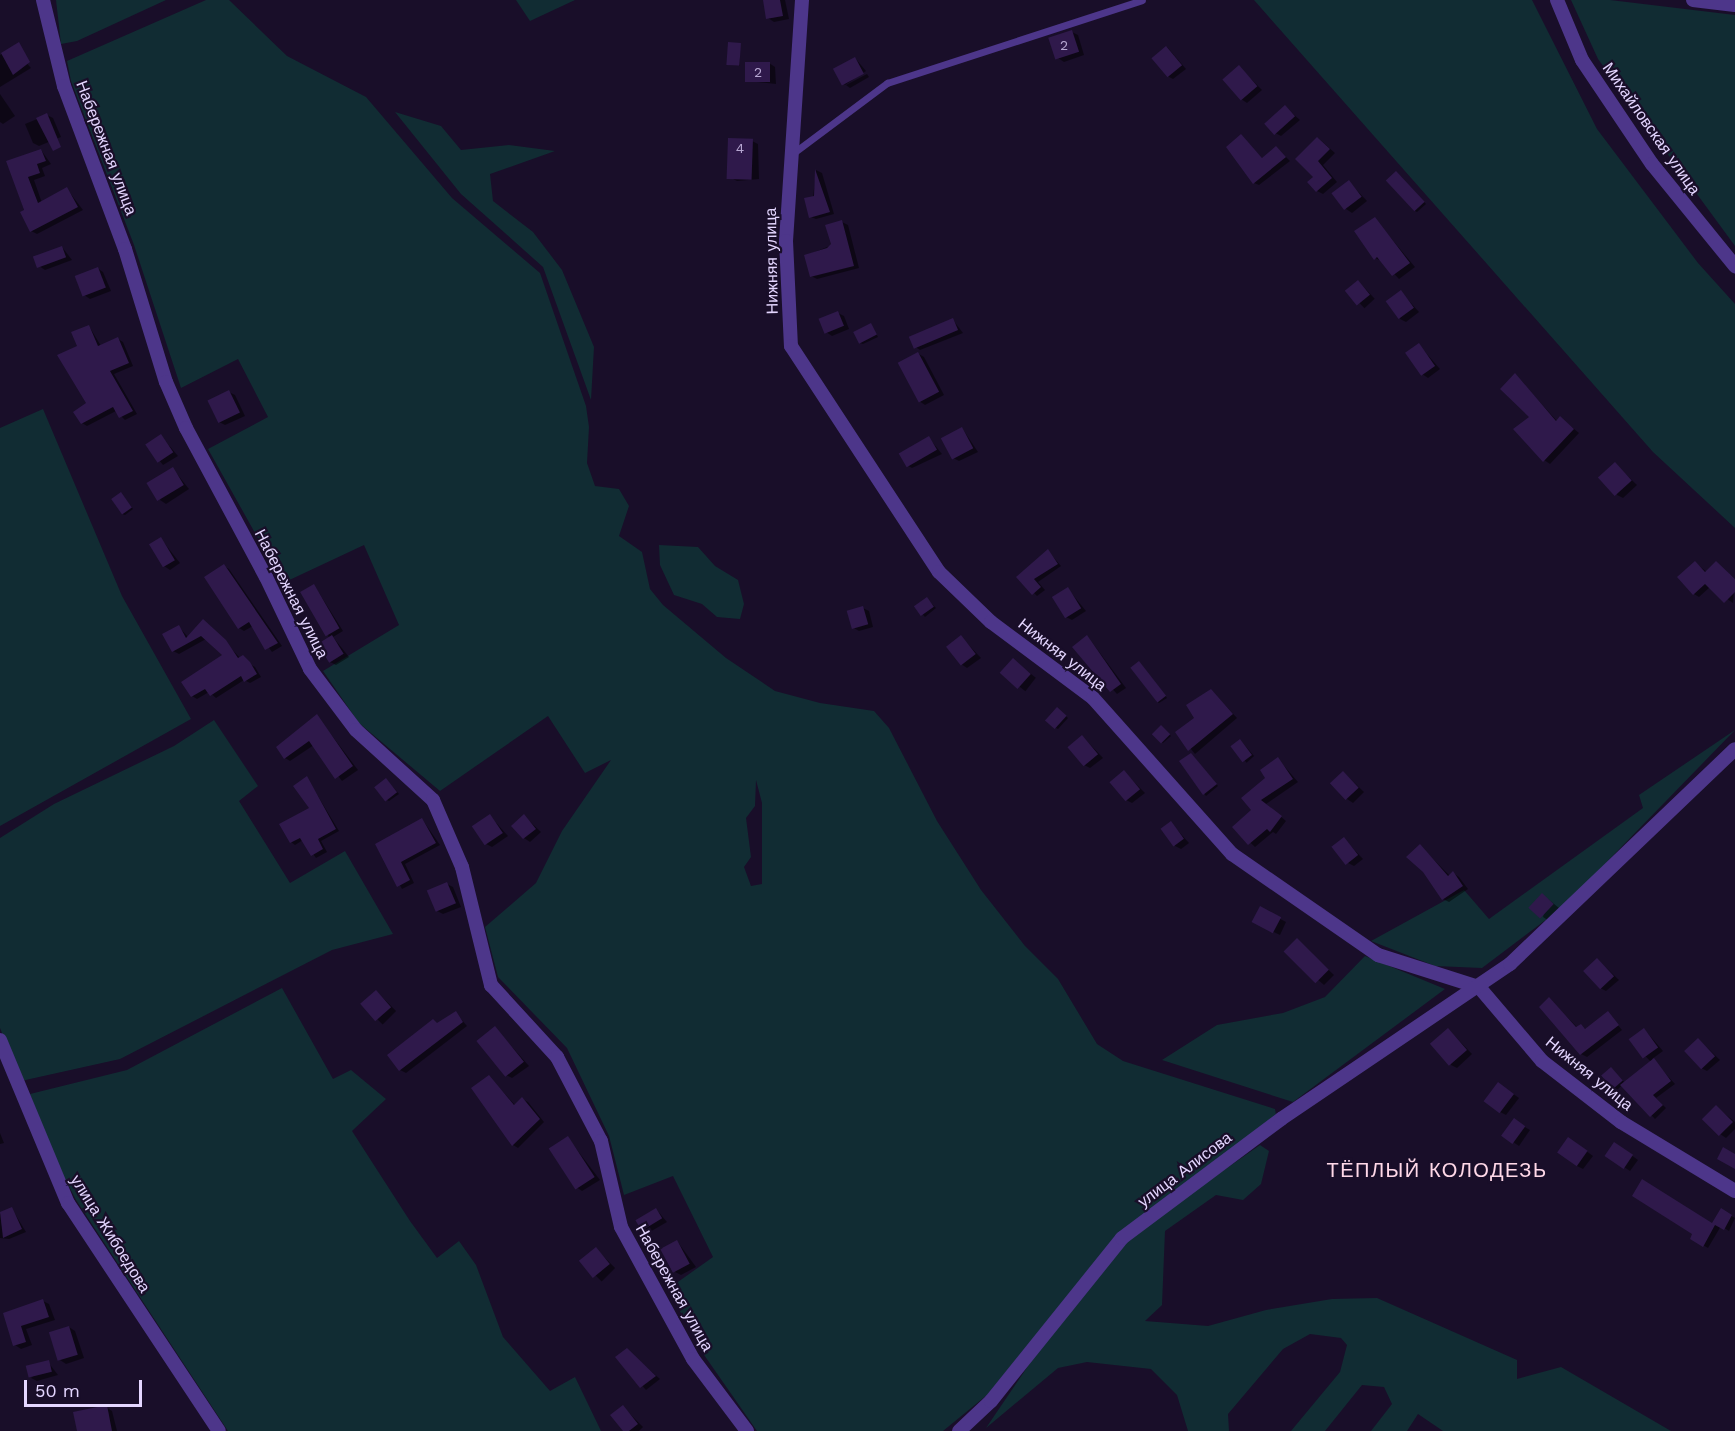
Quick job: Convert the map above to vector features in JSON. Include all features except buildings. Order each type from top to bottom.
[{"type":"street","name":"Набережная улица","points":[[43,0],[64,86],[125,249],[166,382],[186,428],[266,577],[309,669],[356,730],[433,800],[462,867],[491,985],[557,1057],[601,1141],[621,1227],[693,1359],[747,1431]]},
{"type":"street","name":"Нижняя улица","points":[[802,0],[786,241],[791,346],[939,572],[991,622],[1093,698],[1232,854],[1378,955],[1479,987],[1542,1061],[1621,1122],[1735,1191]]},
{"type":"street","name":"Михайловская улица","points":[[1557,0],[1582,60],[1652,164],[1735,266]]},
{"type":"street","points":[[1693,0],[1735,5]]},
{"type":"street","name":"улица Алисова","points":[[959,1431],[991,1401],[1122,1238],[1281,1119],[1510,964],[1735,749]]},
{"type":"street","name":"улица Жибоедова","points":[[0,1040],[68,1203],[219,1431]]},
{"type":"lane","points":[[790,155],[887,83],[1142,0]]},
{"type":"green space","points":[[56,0],[166,0],[77,41],[61,44]]},
{"type":"green space","points":[[206,0],[229,0],[287,56],[366,97],[452,198],[540,273],[586,406],[589,427],[587,463],[595,486],[619,489],[629,506],[619,536],[642,552],[650,589],[663,605],[726,658],[775,691],[820,703],[874,711],[889,728],[937,821],[981,890],[1025,946],[1058,979],[1097,1044],[1123,1061],[1275,1109],[1276,1115],[1121,1231],[987,1395],[943,1431],[757,1431],[702,1352],[668,1289],[713,1257],[673,1176],[624,1195],[609,1136],[567,1048],[498,977],[485,927],[536,883],[562,831],[611,760],[585,773],[548,716],[440,791],[359,723],[323,671],[399,625],[364,545],[283,583],[208,449],[268,417],[238,359],[181,388],[134,245],[71,81],[67,61]],"holes":[[[756,780],[762,803],[762,884],[751,886],[744,867],[751,857],[746,818],[755,806]]]},
{"type":"green space","points":[[516,0],[575,0],[530,21]]},
{"type":"green space","points":[[1254,0],[1532,0],[1597,129],[1698,263],[1735,304],[1735,528],[1653,452]]},
{"type":"green space","points":[[1571,0],[1610,0],[1735,15],[1735,246],[1598,59]]},
{"type":"green space","points":[[395,112],[441,126],[461,150],[509,145],[555,151],[490,174],[493,201],[533,232],[562,270],[594,347],[591,400],[543,267],[461,194]]},
{"type":"green space","points":[[43,409],[122,596],[191,719],[0,826],[0,428]]},
{"type":"green space","points":[[659,545],[698,547],[715,566],[738,580],[744,604],[740,619],[717,617],[702,604],[674,595],[660,565]]},
{"type":"green space","points":[[214,720],[258,786],[239,801],[290,883],[345,851],[393,934],[332,950],[120,1059],[21,1081],[0,1028],[0,838],[54,804],[174,746]]},
{"type":"green space","points":[[1735,730],[1563,907],[1482,968],[1435,966],[1371,941],[1464,890],[1489,919],[1643,808],[1639,795]]},
{"type":"green space","points":[[1365,956],[1445,989],[1293,1102],[1162,1060],[1217,1025],[1283,1013],[1325,997]]},
{"type":"green space","points":[[282,988],[333,1079],[351,1070],[386,1099],[352,1131],[410,1221],[437,1258],[459,1241],[476,1265],[503,1337],[550,1391],[575,1377],[601,1431],[228,1431],[76,1200],[52,1153],[30,1094],[127,1070]]},
{"type":"green space","points":[[1260,1145],[1269,1151],[1261,1184],[1243,1200],[1216,1195],[1165,1231],[1162,1305],[1145,1321],[1208,1326],[1266,1310],[1332,1299],[1377,1298],[1517,1360],[1517,1379],[1561,1367],[1671,1431],[1443,1431],[1418,1414],[1407,1431],[1371,1431],[1392,1404],[1384,1387],[1362,1385],[1325,1431],[1291,1431],[1340,1372],[1347,1345],[1341,1338],[1310,1334],[1283,1349],[1228,1414],[1229,1431],[1188,1431],[1177,1395],[1151,1369],[1087,1362],[1058,1368],[986,1428],[1047,1338],[1128,1237]]},
{"type":"district","name":"ТЁПЛЫЙ КОЛОДЕЗЬ","points":[[1437,1170]]}]
